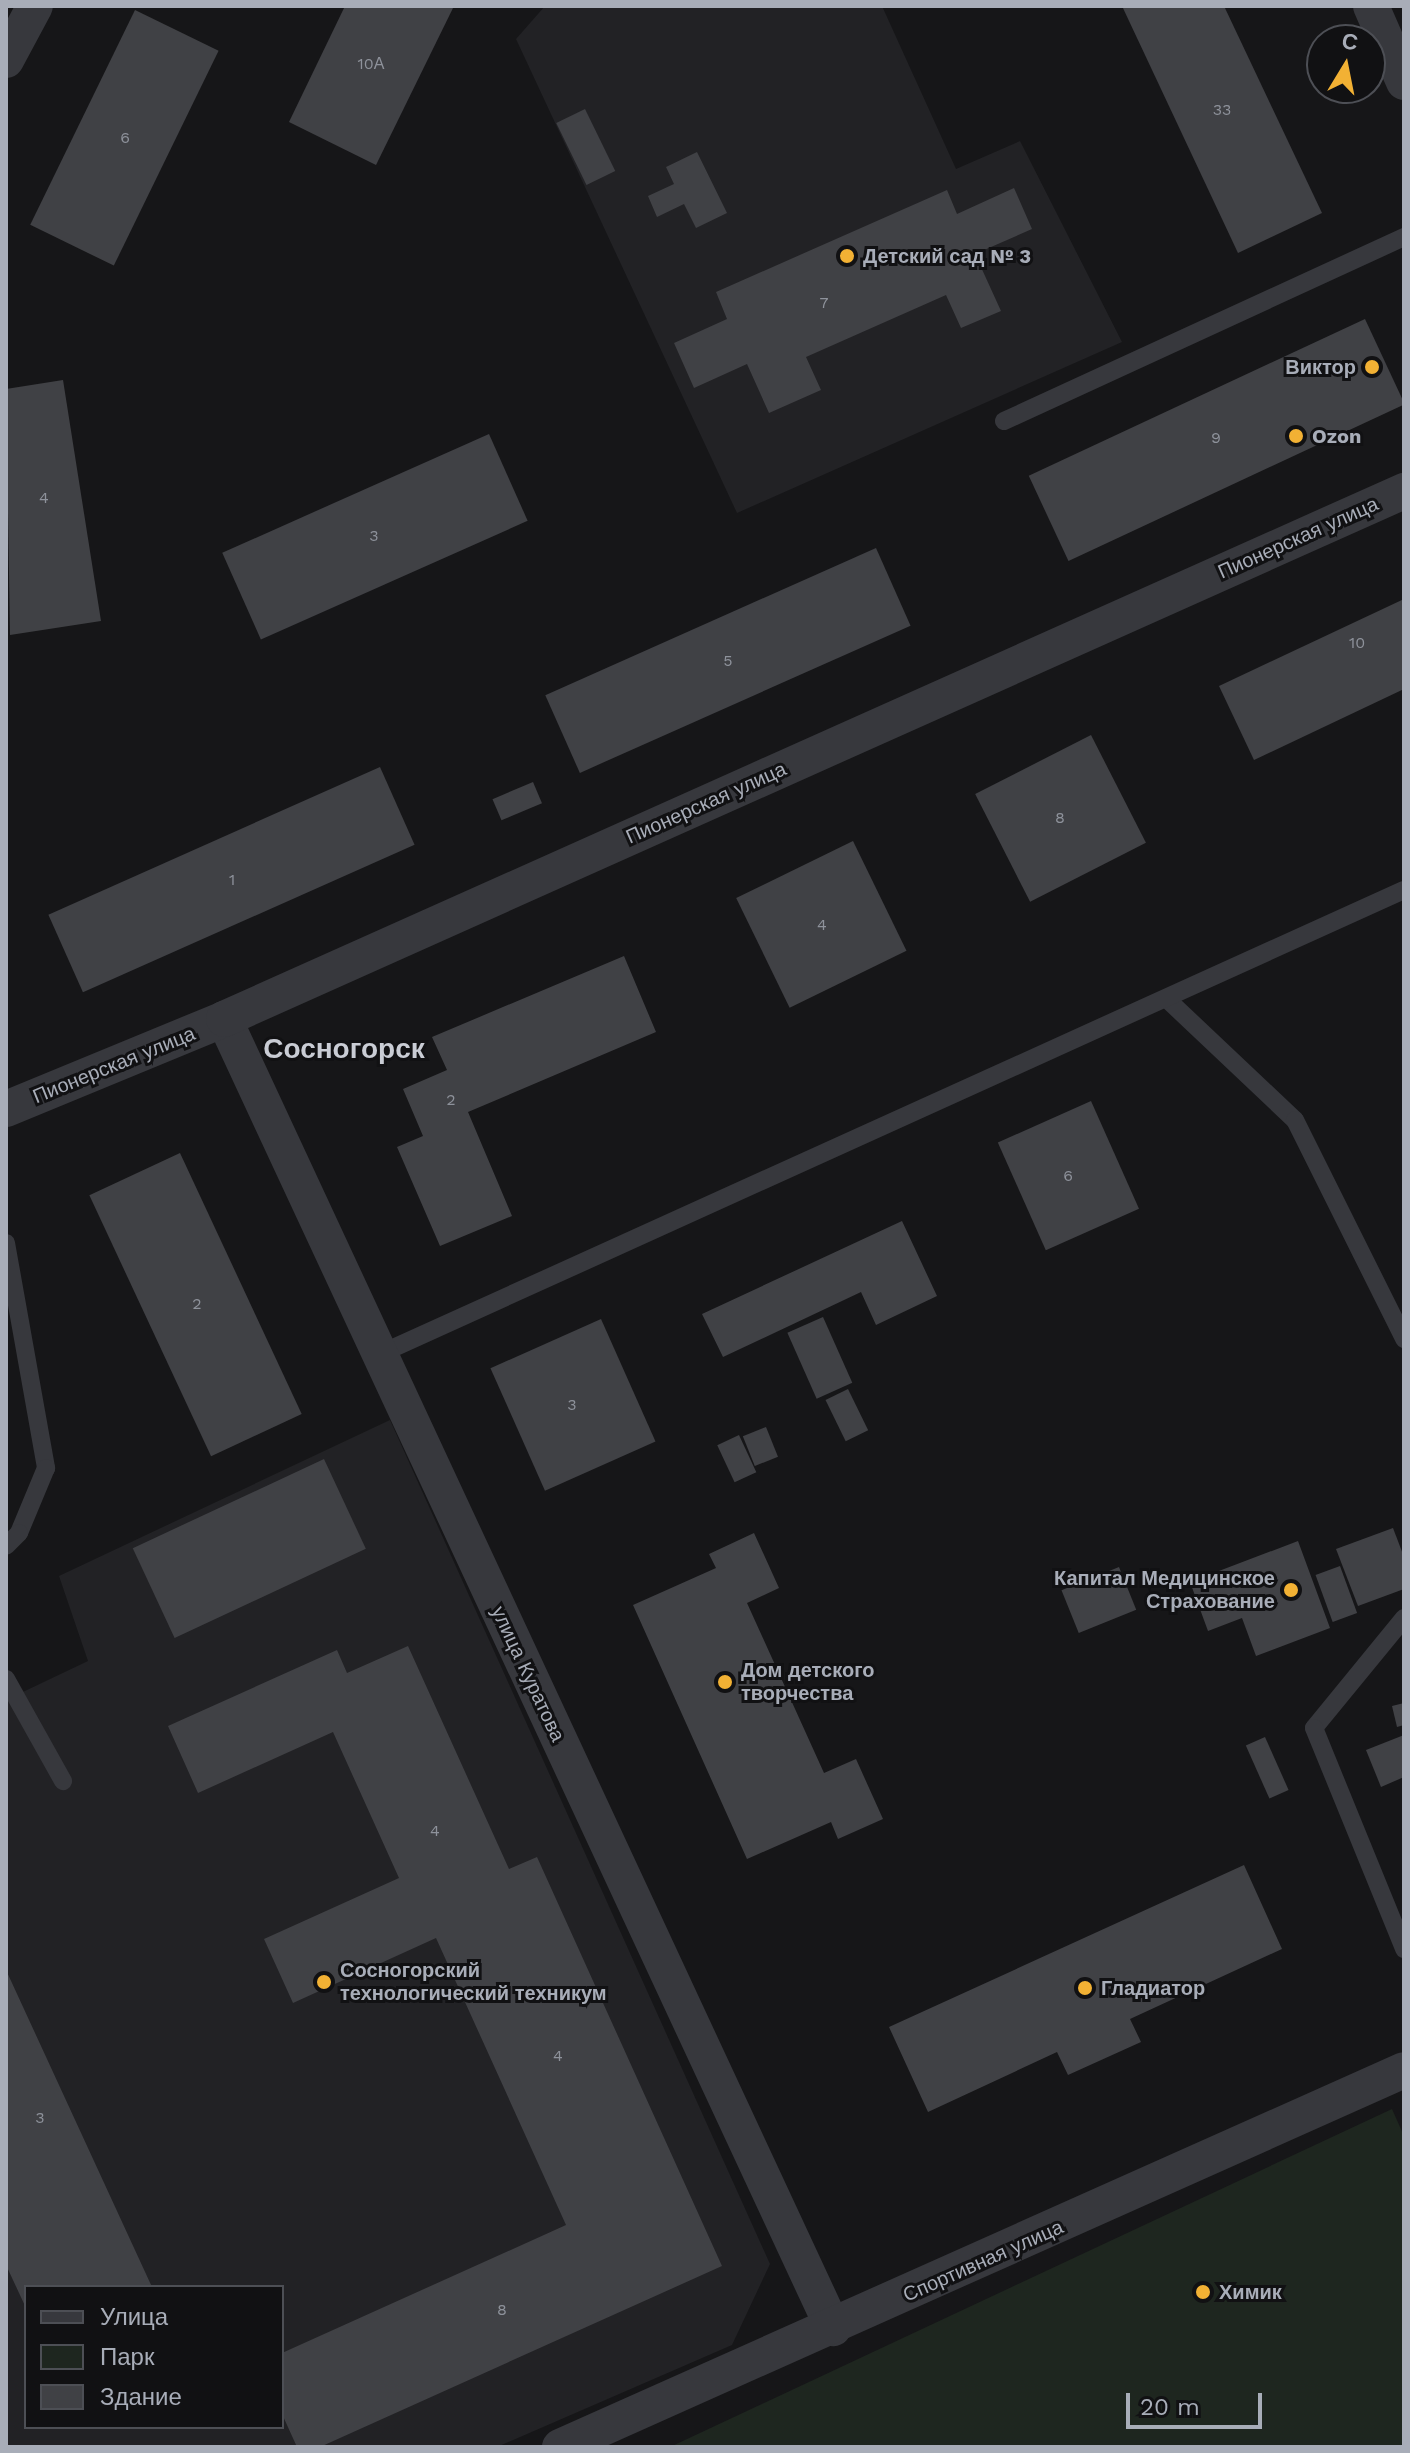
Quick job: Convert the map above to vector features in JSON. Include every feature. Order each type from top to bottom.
[{"type":"street","points":[[6,60],[35,6]]},
{"type":"street","points":[[1371,6],[1404,82]]},
{"type":"street","name":"Пионерская улица","points":[[6,1109],[224,1019],[1404,491]]},
{"type":"street","name":"улица Куратова","points":[[224,1019],[833,2328]]},
{"type":"street","name":"Спортивная улица","points":[[560,2447],[833,2328],[1404,2070]]},
{"type":"lane","points":[[1004,421],[1404,237]]},
{"type":"lane","points":[[380,1354],[1169,1001],[1404,890]]},
{"type":"lane","points":[[1169,1001],[1295,1120],[1404,1339]]},
{"type":"lane","points":[[6,1243],[46,1468],[19,1533],[6,1546]]},
{"type":"lane","points":[[1404,1618],[1314,1728],[1404,1949]]},
{"type":"lane","points":[[6,1679],[63,1781]]},
{"type":"shaded area","name":"Детский сад № 3","points":[[545,6],[882,6],[956,169],[1020,141],[1122,342],[737,513],[516,39]]},
{"type":"shaded area","name":"Сосногорский технологический техникум","points":[[390,1420],[770,2264],[732,2345],[497,2447],[6,2447],[6,1700],[88,1661],[59,1576]]},
{"type":"green space","name":"Химик","points":[[1392,2109],[1404,2136],[1404,2447],[670,2447]]},
{"type":"building","points":[[345,6],[454,6],[376,165],[289,122]]},
{"type":"building","points":[[1122,6],[1224,6],[1322,213],[1238,253]]},
{"type":"building","points":[[135,10],[219,51],[114,266],[30,225]]},
{"type":"building","points":[[585,109],[615,171],[586,185],[556,123]]},
{"type":"building","points":[[697,152],[727,213],[696,228],[684,204],[657,217],[648,196],[674,184],[666,167]]},
{"type":"building","points":[[1014,188],[1032,229],[975,254],[1001,311],[961,328],[946,295],[806,357],[821,390],[769,413],[747,364],[694,388],[674,343],[727,319],[716,292],[947,190],[957,214]]},
{"type":"building","points":[[1365,319],[1404,405],[1068,561],[1029,476]]},
{"type":"building","points":[[63,380],[101,621],[10,635],[6,389]]},
{"type":"building","points":[[489,434],[528,521],[261,640],[222,553]]},
{"type":"building","points":[[876,548],[911,626],[580,773],[545,695]]},
{"type":"building","points":[[1404,599],[1404,689],[1254,760],[1219,686]]},
{"type":"building","points":[[1091,735],[1146,843],[1030,902],[975,794]]},
{"type":"building","points":[[380,767],[415,845],[83,992],[48,915]]},
{"type":"building","points":[[533,782],[542,803],[501,820],[492,799]]},
{"type":"building","points":[[853,841],[906,951],[790,1008],[736,898]]},
{"type":"building","points":[[624,956],[656,1032],[468,1112],[512,1216],[440,1246],[397,1147],[423,1136],[403,1089],[447,1070],[432,1037]]},
{"type":"building","points":[[1091,1101],[1139,1209],[1046,1250],[998,1142]]},
{"type":"building","points":[[180,1153],[302,1414],[211,1456],[89,1195]]},
{"type":"building","points":[[902,1221],[937,1296],[876,1325],[861,1292],[723,1357],[702,1314]]},
{"type":"building","points":[[823,1317],[852,1383],[817,1399],[787,1333]]},
{"type":"building","points":[[601,1319],[656,1441],[545,1491],[490,1368]]},
{"type":"building","points":[[848,1389],[868,1430],[846,1441],[826,1400]]},
{"type":"building","points":[[766,1427],[778,1457],[755,1466],[743,1436]]},
{"type":"building","points":[[739,1435],[756,1472],[735,1482],[717,1445]]},
{"type":"building","points":[[324,1459],[366,1549],[175,1638],[133,1548]]},
{"type":"building","points":[[1393,1528],[1404,1557],[1404,1589],[1358,1606],[1336,1549]]},
{"type":"building","name":"Дом детского творчества","points":[[754,1533],[779,1588],[747,1603],[824,1773],[856,1759],[883,1819],[838,1839],[831,1822],[747,1859],[633,1605],[716,1568],[709,1554]]},
{"type":"building","points":[[1298,1541],[1330,1628],[1256,1656],[1242,1618],[1208,1631],[1190,1582]]},
{"type":"building","points":[[1340,1566],[1357,1613],[1333,1622],[1316,1575]]},
{"type":"building","points":[[1119,1567],[1136,1610],[1079,1633],[1062,1590]]},
{"type":"building","points":[[408,1646],[509,1869],[537,1857],[722,2266],[320,2447],[297,2447],[284,2418],[284,2352],[566,2225],[436,1938],[293,2003],[264,1939],[399,1878],[333,1732],[198,1793],[168,1726],[337,1650],[347,1673]]},
{"type":"building","points":[[1404,1703],[1404,1725],[1397,1727],[1392,1706]]},
{"type":"building","points":[[1404,1735],[1404,1777],[1381,1787],[1366,1750]]},
{"type":"building","points":[[1265,1737],[1289,1790],[1269,1799],[1246,1746]]},
{"type":"building","points":[[1244,1865],[1282,1949],[1130,2019],[1141,2042],[1068,2075],[1057,2052],[928,2112],[889,2027]]},
{"type":"building","points":[[6,1970],[151,2285],[24,2285],[24,2304],[6,2265]]},
{"type":"place","name":"Детский сад № 3","points":[[847,256]]},
{"type":"place","name":"Виктор","points":[[1372,367]]},
{"type":"place","name":"Ozon","points":[[1296,436]]},
{"type":"place","name":"Капитал Медицинское Страхование","points":[[1291,1590]]},
{"type":"place","name":"Дом детского творчества","points":[[725,1682]]},
{"type":"place","name":"Сосногорский технологический техникум","points":[[324,1982]]},
{"type":"place","name":"Гладиатор","points":[[1085,1988]]},
{"type":"place","name":"Химик","points":[[1203,2292]]},
{"type":"district","name":"Сосногорск","points":[[344,1049]]}]
